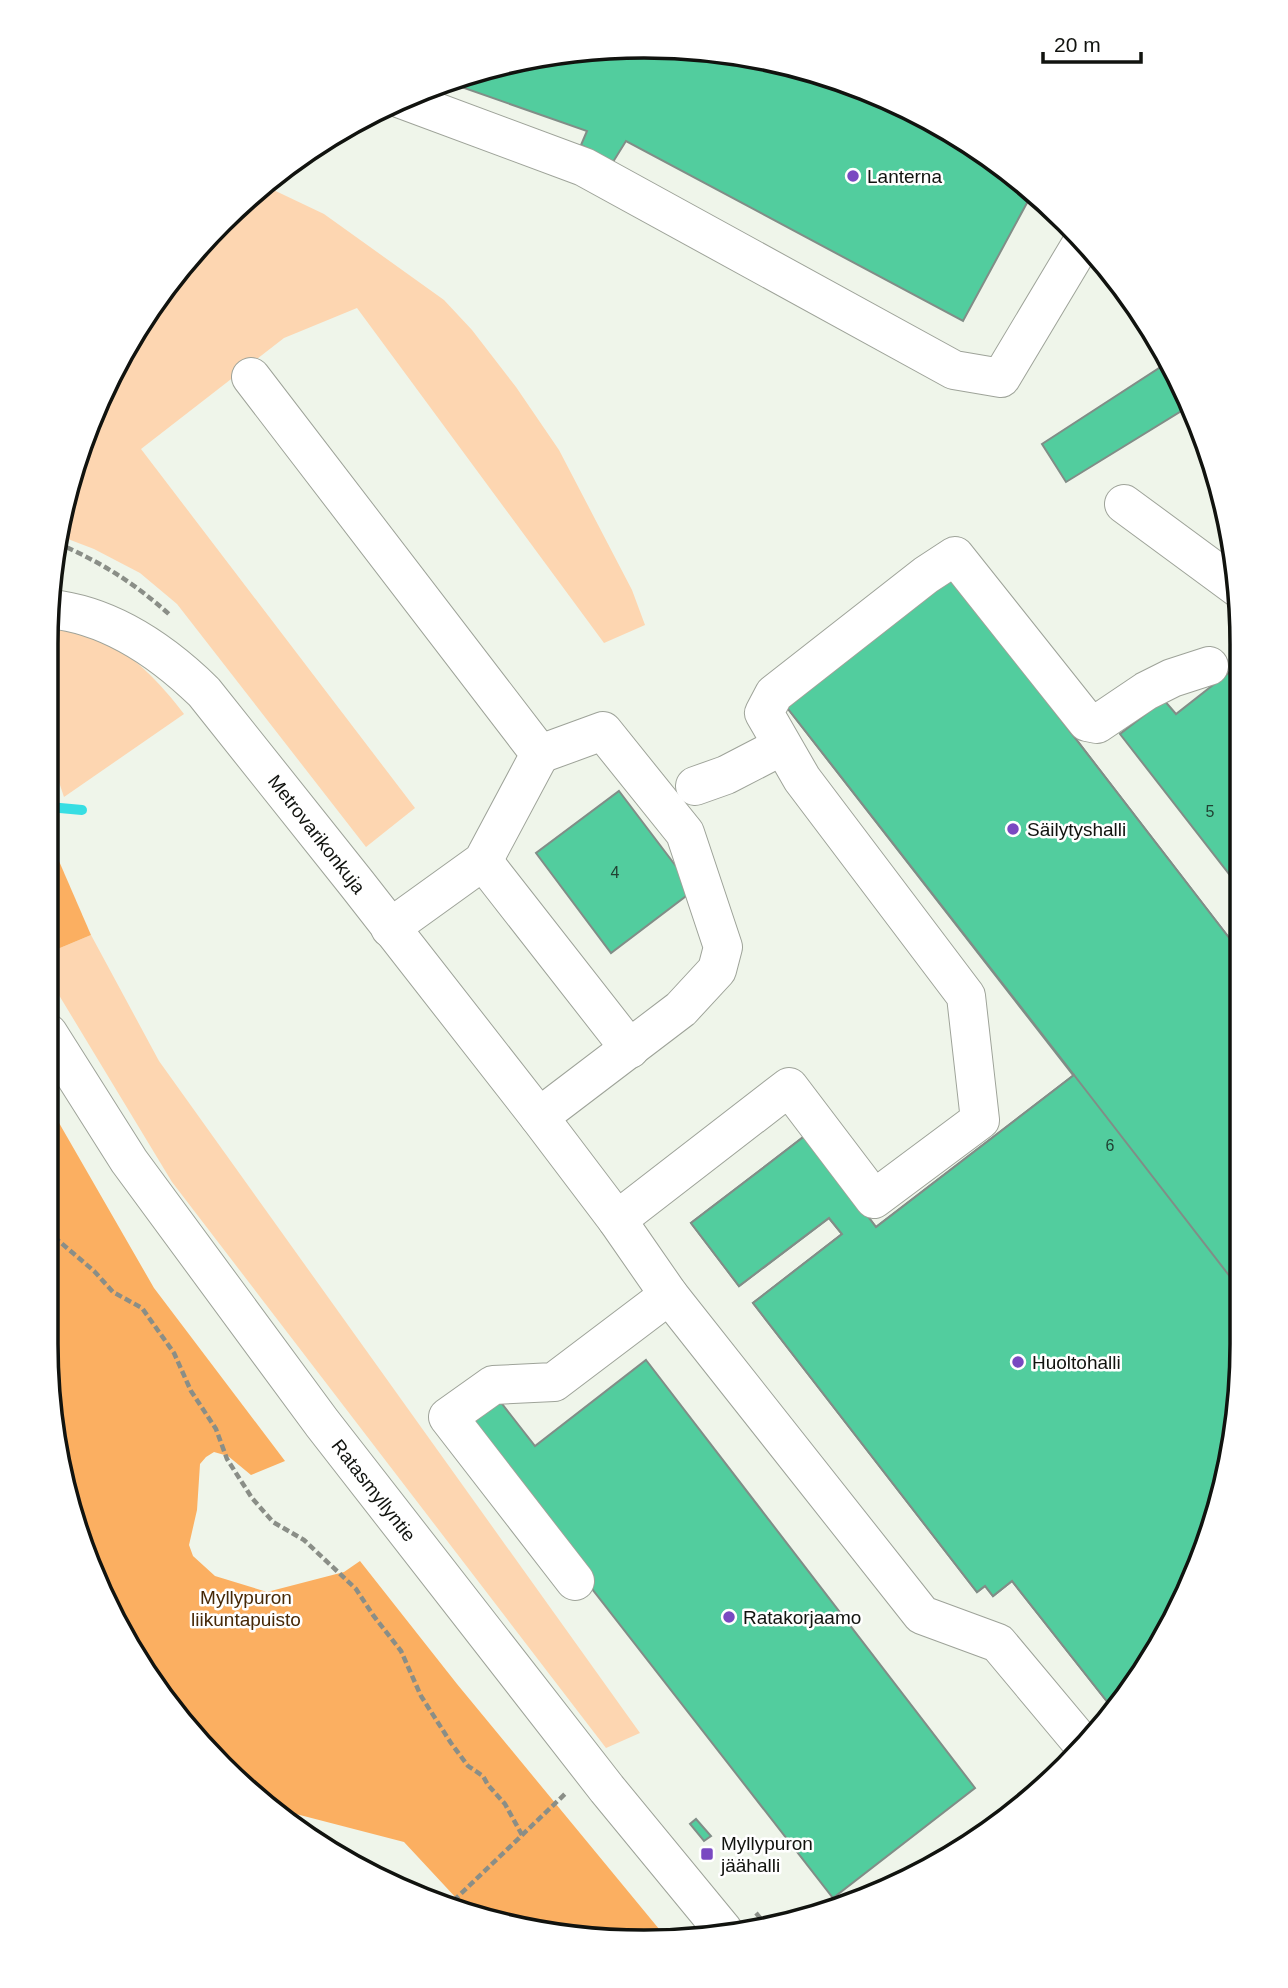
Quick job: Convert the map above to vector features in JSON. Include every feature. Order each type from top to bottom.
[{"type":"street","points":[[415,104],[593,172],[954,370],[1001,379],[1078,249]]},
{"type":"street","points":[[251,377],[540,754]]},
{"type":"street","points":[[1124,504],[1226,579]]},
{"type":"street","points":[[617,1220],[789,1087],[874,1199],[980,1120],[966,996],[802,779],[764,713],[774,694],[926,575],[955,556],[1087,722],[1097,724],[1146,691],[1172,678],[1209,666]]},
{"type":"street","name":"Metrovarikonkuja","points":[[59,610],[73,611],[117,628],[179,668],[204,692],[539,1117],[617,1220],[668,1295],[922,1615],[998,1643],[1078,1738]]},
{"type":"street","points":[[390,928],[483,861],[540,754],[603,730],[685,833],[723,947],[717,970],[681,1009],[539,1117]]},
{"type":"street","points":[[695,786],[726,775],[782,746]]},
{"type":"street","points":[[483,861],[630,1049]]},
{"type":"street","name":"Ratasmyllyntie","points":[[58,1049],[129,1161],[322,1423],[607,1788],[719,1925]]},
{"type":"street","points":[[575,1581],[447,1417],[494,1385],[554,1382],[668,1295]]},
{"type":"path","points":[[58,1240],[94,1271],[113,1292],[142,1308],[174,1353],[191,1391],[216,1429],[227,1459],[253,1497],[273,1522],[304,1540],[356,1589],[401,1651],[421,1696],[451,1743],[468,1766],[483,1776],[505,1804],[522,1835]]},
{"type":"path","points":[[456,1899],[576,1783]]},
{"type":"shaded area","points":[[273,190],[324,214],[444,300],[472,330],[516,387],[559,450],[632,590],[645,625],[604,643],[357,308],[284,338],[141,449],[415,808],[366,847],[177,604],[140,573],[94,549],[68,539],[89,456],[118,385],[136,351],[179,287],[229,229]]},
{"type":"shaded area","points":[[58,630],[88,635],[120,650],[155,680],[184,714],[64,797],[58,779]]},
{"type":"shaded area","points":[[91,935],[159,1061],[640,1733],[606,1748],[172,1182],[58,994],[58,949]]},
{"type":"green space","points":[[58,859],[91,935],[58,949]]},
{"type":"green space","name":"Myllypuron liikuntapuisto","points":[[58,1121],[154,1288],[285,1461],[251,1475],[228,1456],[214,1452],[206,1457],[200,1464],[197,1510],[189,1545],[193,1556],[215,1576],[267,1592],[344,1572],[360,1561],[457,1684],[660,1930],[567,1925],[530,1919],[457,1899],[404,1842],[293,1813],[257,1785],[203,1731],[179,1701],[136,1637],[118,1603],[102,1568],[78,1496],[63,1421],[58,1344]]},
{"type":"building","name":"Lanterna","points":[[606,59],[682,59],[758,69],[832,89],[903,118],[970,157],[1028,201],[963,321],[626,141],[613,162],[581,145],[587,131],[462,87],[530,69]]},
{"type":"building","points":[[1161,367],[1182,411],[1066,482],[1042,444]]},
{"type":"building","name":"Säilytyshalli","points":[[951,577],[1230,939],[1230,1277],[785,705]]},
{"type":"building","points":[[951,577],[1230,939],[1230,1344],[1225,1421],[1210,1496],[1186,1568],[1152,1637],[1108,1702],[1012,1581],[993,1596],[985,1586],[977,1592],[753,1303],[842,1234],[829,1218],[739,1286],[691,1223],[806,1135],[876,1227],[1074,1075],[785,705]]},
{"type":"building","points":[[1230,672],[1230,875],[1120,734],[1164,700],[1176,714]]},
{"type":"building","points":[[619,791],[694,890],[611,953],[536,853]]},
{"type":"building","name":"Huoltohalli","points":[[1074,1075],[1230,1277],[1229,1382],[1219,1458],[1210,1496],[1186,1568],[1170,1603],[1152,1637],[1108,1702],[1012,1581],[993,1596],[985,1586],[977,1592],[753,1303],[842,1234],[829,1218],[739,1286],[691,1223],[806,1135],[876,1227]]},
{"type":"building","name":"Ratakorjaamo","points":[[646,1360],[975,1788],[833,1898],[465,1426],[499,1400],[535,1446]]},
{"type":"building","points":[[696,1819],[711,1836],[704,1841],[690,1824]]},
{"type":"waterway","points":[[58,808],[82,810]]},
{"type":"place","name":"Lanterna","points":[[853,176]]},
{"type":"place","name":"Säilytyshalli","points":[[1013,829]]},
{"type":"place","name":"Huoltohalli","points":[[1018,1362]]},
{"type":"place","name":"Ratakorjaamo","points":[[729,1617]]},
{"type":"place","name":"Myllypuron jäähalli","points":[[707,1854]]}]
